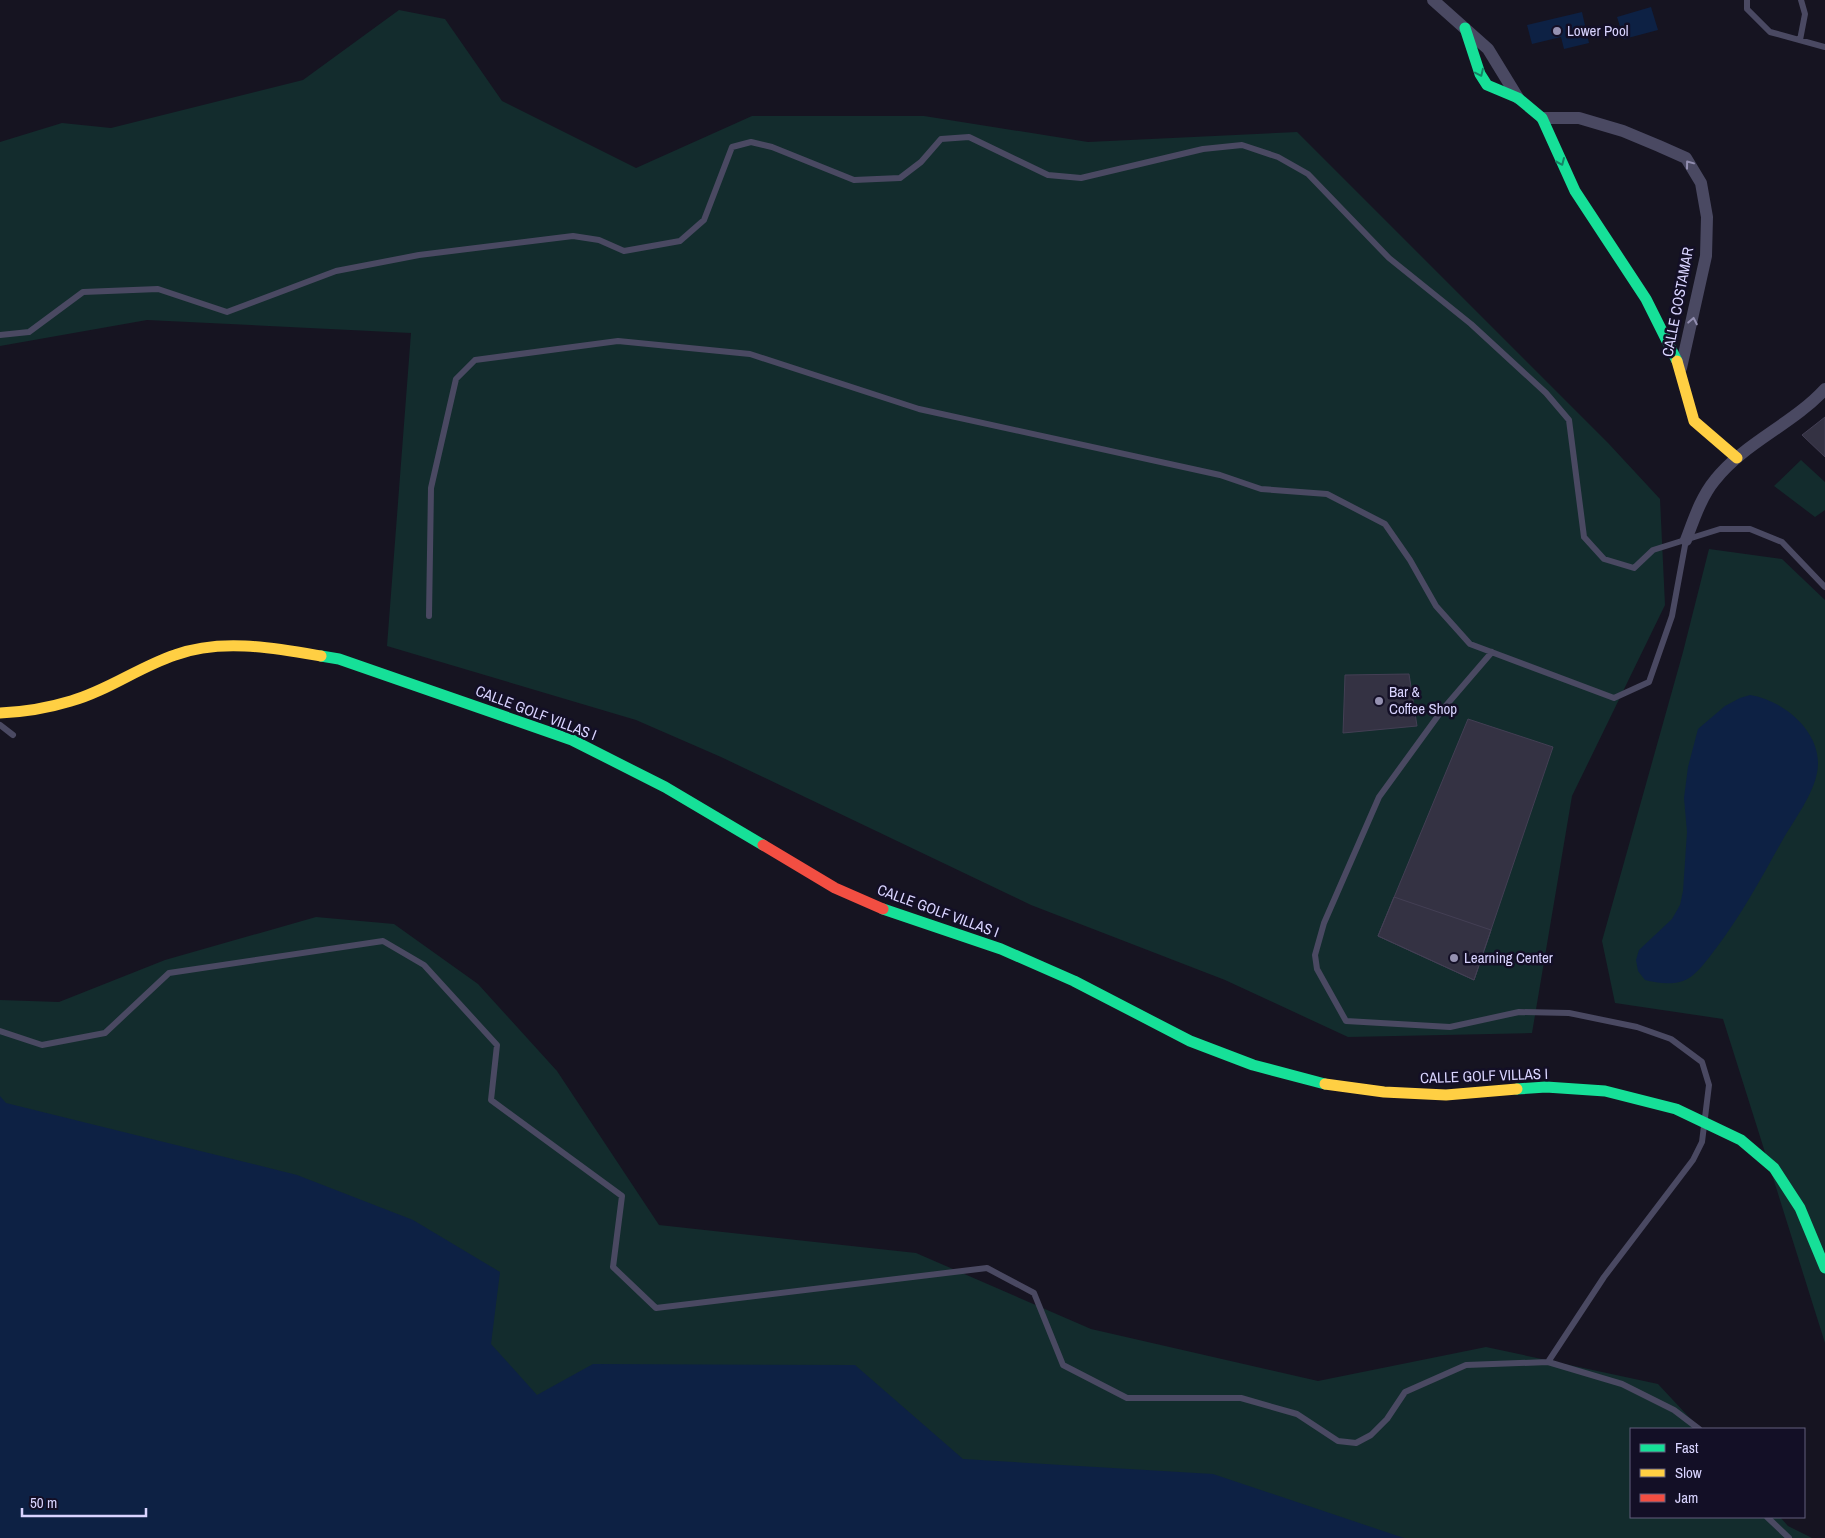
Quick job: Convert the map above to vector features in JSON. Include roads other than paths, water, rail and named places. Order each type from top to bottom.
[{"type":"street","name":"CALLE COSTAMAR","points":[[1433,0],[1488,49],[1518,98]]},
{"type":"street","name":"CALLE COSTAMAR","points":[[1466,28],[1480,74],[1487,85],[1518,98],[1542,118],[1575,191],[1646,299],[1681,368],[1694,421],[1737,458]]},
{"type":"street","name":"CALLE COSTAMAR","points":[[1542,118],[1578,118],[1650,142],[1686,158],[1701,183],[1707,217],[1706,256],[1681,368]]},
{"type":"street","points":[[1686,540],[1699,507],[1715,480],[1737,458],[1810,406],[1825,389]]},
{"type":"street","name":"CALLE GOLF VILLAS I","points":[[0,713],[22,712],[72,701],[176,654],[227,645],[274,648],[339,659],[572,740],[664,787],[835,888],[902,916],[1001,949],[1074,981],[1190,1041],[1253,1065],[1311,1082],[1384,1092],[1446,1095],[1546,1088],[1605,1091],[1676,1109],[1741,1140],[1774,1168],[1800,1208],[1825,1268]]},
{"type":"lane","points":[[1747,0],[1747,9],[1770,32],[1825,47]]},
{"type":"lane","points":[[1800,40],[1805,14],[1801,0]]},
{"type":"lane","points":[[0,334],[29,332],[83,292],[158,289],[228,312],[336,271],[418,255],[573,236],[599,240],[624,251],[680,241],[704,220],[732,147],[751,142],[772,147],[854,180],[900,178],[921,162],[941,139],[969,137],[1048,175],[1081,178],[1203,149],[1242,145],[1278,157],[1308,174],[1389,258],[1471,324],[1546,393],[1569,420],[1584,536],[1604,559],[1634,568],[1653,550],[1720,529],[1750,529],[1782,542],[1825,587]]},
{"type":"lane","points":[[430,616],[431,488],[456,379],[474,360],[618,341],[750,354],[919,409],[1211,473],[1261,489],[1327,494],[1385,524],[1410,560],[1436,606],[1470,644],[1614,698],[1649,682],[1672,616],[1686,540]]},
{"type":"lane","points":[[1492,652],[1443,708],[1379,797],[1324,923],[1315,955],[1317,969],[1346,1021],[1450,1027],[1519,1012],[1569,1013],[1638,1027],[1671,1039],[1702,1062],[1709,1085],[1702,1142],[1694,1160],[1604,1277],[1548,1362]]},
{"type":"lane","points":[[0,725],[13,735]]},
{"type":"lane","points":[[0,1031],[42,1045],[105,1033],[169,973],[383,941],[424,965],[498,1045],[492,1100],[622,1196],[614,1267],[656,1308],[987,1268],[1034,1293],[1063,1365],[1127,1398],[1241,1398],[1297,1414],[1338,1441],[1356,1444],[1371,1435],[1387,1420],[1405,1392],[1466,1365],[1548,1362],[1622,1384],[1674,1410],[1698,1428]]},
{"type":"lane","points":[[1769,1518],[1789,1538]]},
{"type":"water","points":[[1651,7],[1658,30],[1624,39],[1617,17]]},
{"type":"water","name":"Lower Pool","points":[[1582,12],[1589,43],[1564,49],[1561,37],[1532,44],[1527,25]]},
{"type":"water","points":[[1750,695],[1776,704],[1799,721],[1808,732],[1815,745],[1818,759],[1815,782],[1759,882],[1726,934],[1702,966],[1692,976],[1675,983],[1645,980],[1638,971],[1636,960],[1639,950],[1672,919],[1680,905],[1683,891],[1687,832],[1684,798],[1688,767],[1698,729],[1725,706]]},
{"type":"water","points":[[0,1096],[6,1103],[297,1175],[413,1220],[500,1272],[491,1344],[537,1395],[593,1364],[855,1365],[963,1459],[1213,1474],[1404,1538],[0,1538]]},
{"type":"place","name":"Lower Pool","points":[[1557,31]]},
{"type":"place","name":"Bar & Coffee Shop","points":[[1379,701]]},
{"type":"place","name":"Learning Center","points":[[1454,958]]}]
